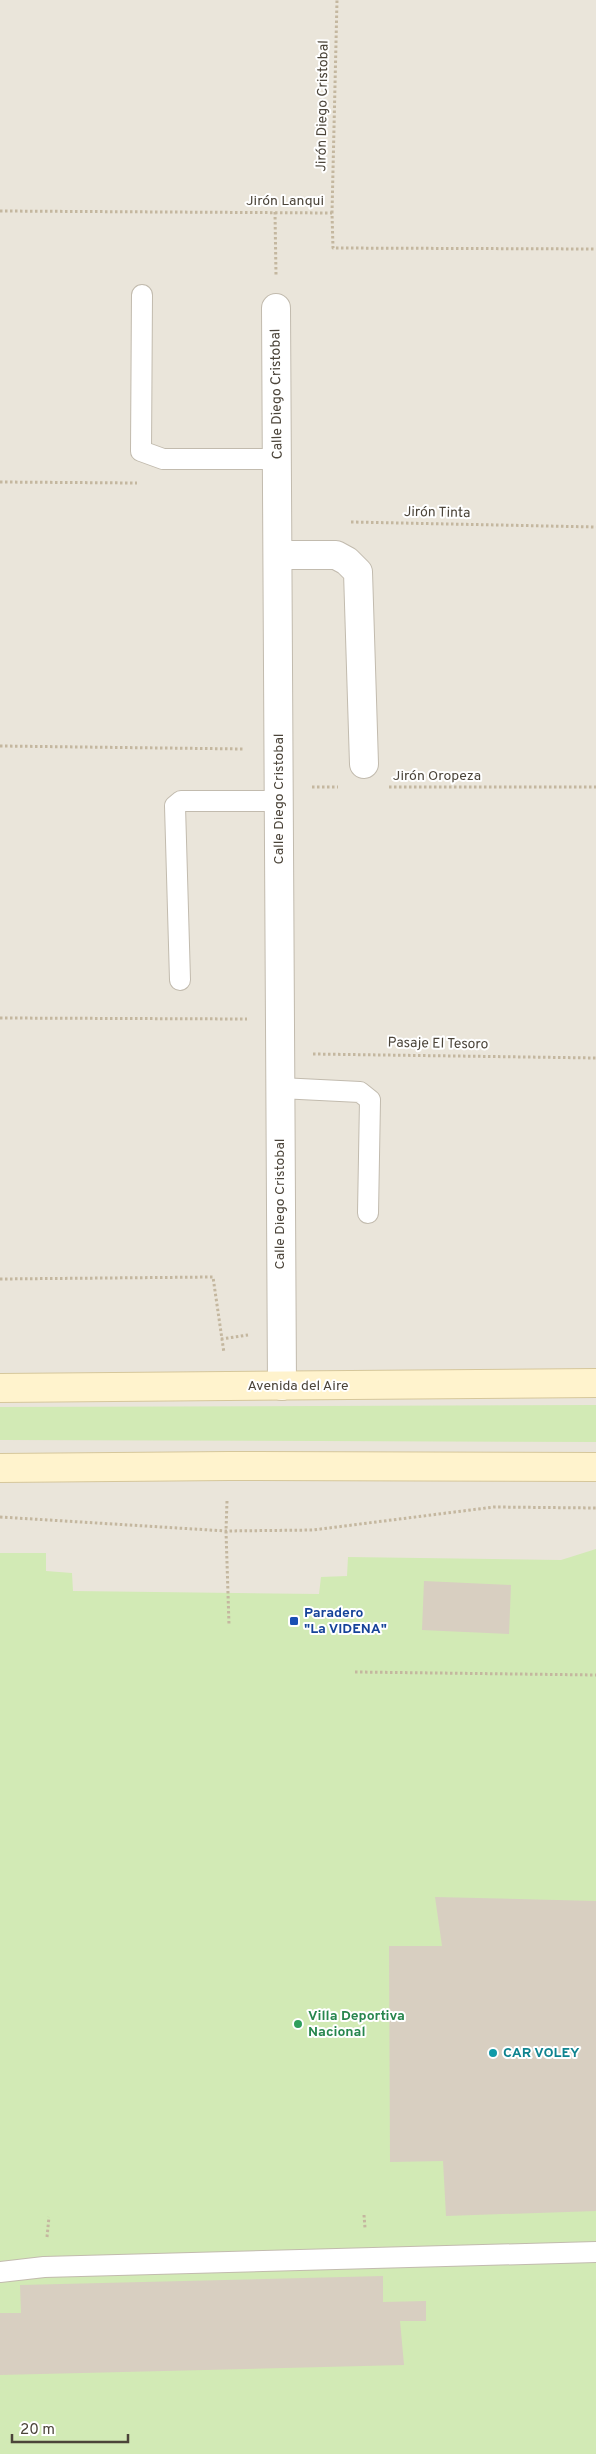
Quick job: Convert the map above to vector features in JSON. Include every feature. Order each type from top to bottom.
[{"type":"main road","name":"Avenida del Aire","points":[[0,1388],[596,1383]]},
{"type":"main road","points":[[0,1468],[229,1466],[596,1467]]},
{"type":"street","name":"Calle Diego Cristobal","points":[[276,308],[282,1386]]},
{"type":"street","points":[[278,555],[336,556],[347,560],[358,572],[364,764]]},
{"type":"lane","points":[[142,295],[141,451],[163,459],[278,459]]},
{"type":"lane","points":[[180,980],[175,806],[181,801],[279,794]]},
{"type":"lane","points":[[280,1088],[360,1092],[370,1100],[368,1212]]},
{"type":"lane","points":[[0,2272],[44,2267],[596,2252]]},
{"type":"path","name":"Jirón Diego Cristobal","points":[[332,212],[337,0]]},
{"type":"path","name":"Jirón Lanqui","points":[[0,210],[332,212],[333,248],[596,249]]},
{"type":"path","name":"Calle Diego Cristobal","points":[[276,212],[276,308]]},
{"type":"path","name":"Jirón Tinta","points":[[348,522],[596,527]]},
{"type":"path","points":[[0,746],[279,750]]},
{"type":"path","points":[[279,794],[348,787]]},
{"type":"path","name":"Jirón Oropeza","points":[[388,787],[596,787]]},
{"type":"path","points":[[0,1018],[280,1019]]},
{"type":"path","name":"Pasaje El Tesoro","points":[[280,1053],[596,1058]]},
{"type":"path","points":[[0,1279],[213,1277],[230,1386]]},
{"type":"path","points":[[229,1466],[226,1531],[229,1625]]},
{"type":"path","points":[[0,1517],[226,1531],[313,1530],[494,1507],[596,1508]]},
{"type":"path","points":[[355,1672],[596,1675]]},
{"type":"shaded area","points":[[0,0],[596,0],[596,2454],[0,2454]]},
{"type":"green space","points":[[596,1405],[596,1442],[0,1440],[0,1407]]},
{"type":"green space","name":"Villa Deportiva Nacional","points":[[596,1549],[596,2454],[0,2454],[0,1553],[46,1553],[46,1571],[72,1573],[73,1591],[319,1594],[321,1577],[347,1576],[348,1557],[561,1560]]},
{"type":"building","points":[[424,1581],[511,1585],[509,1634],[422,1630]]},
{"type":"building","name":"CAR VOLEY","points":[[435,1897],[596,1901],[596,2211],[446,2216],[443,2161],[390,2162],[389,1946],[442,1946]]},
{"type":"building","points":[[383,2276],[383,2302],[426,2301],[426,2321],[400,2321],[404,2365],[0,2375],[0,2313],[21,2313],[20,2285]]},
{"type":"place","name":"Paradero \"La VIDENA\"","points":[[294,1621]]},
{"type":"place","name":"Villa Deportiva Nacional","points":[[298,2024]]},
{"type":"place","name":"CAR VOLEY","points":[[493,2053]]}]
